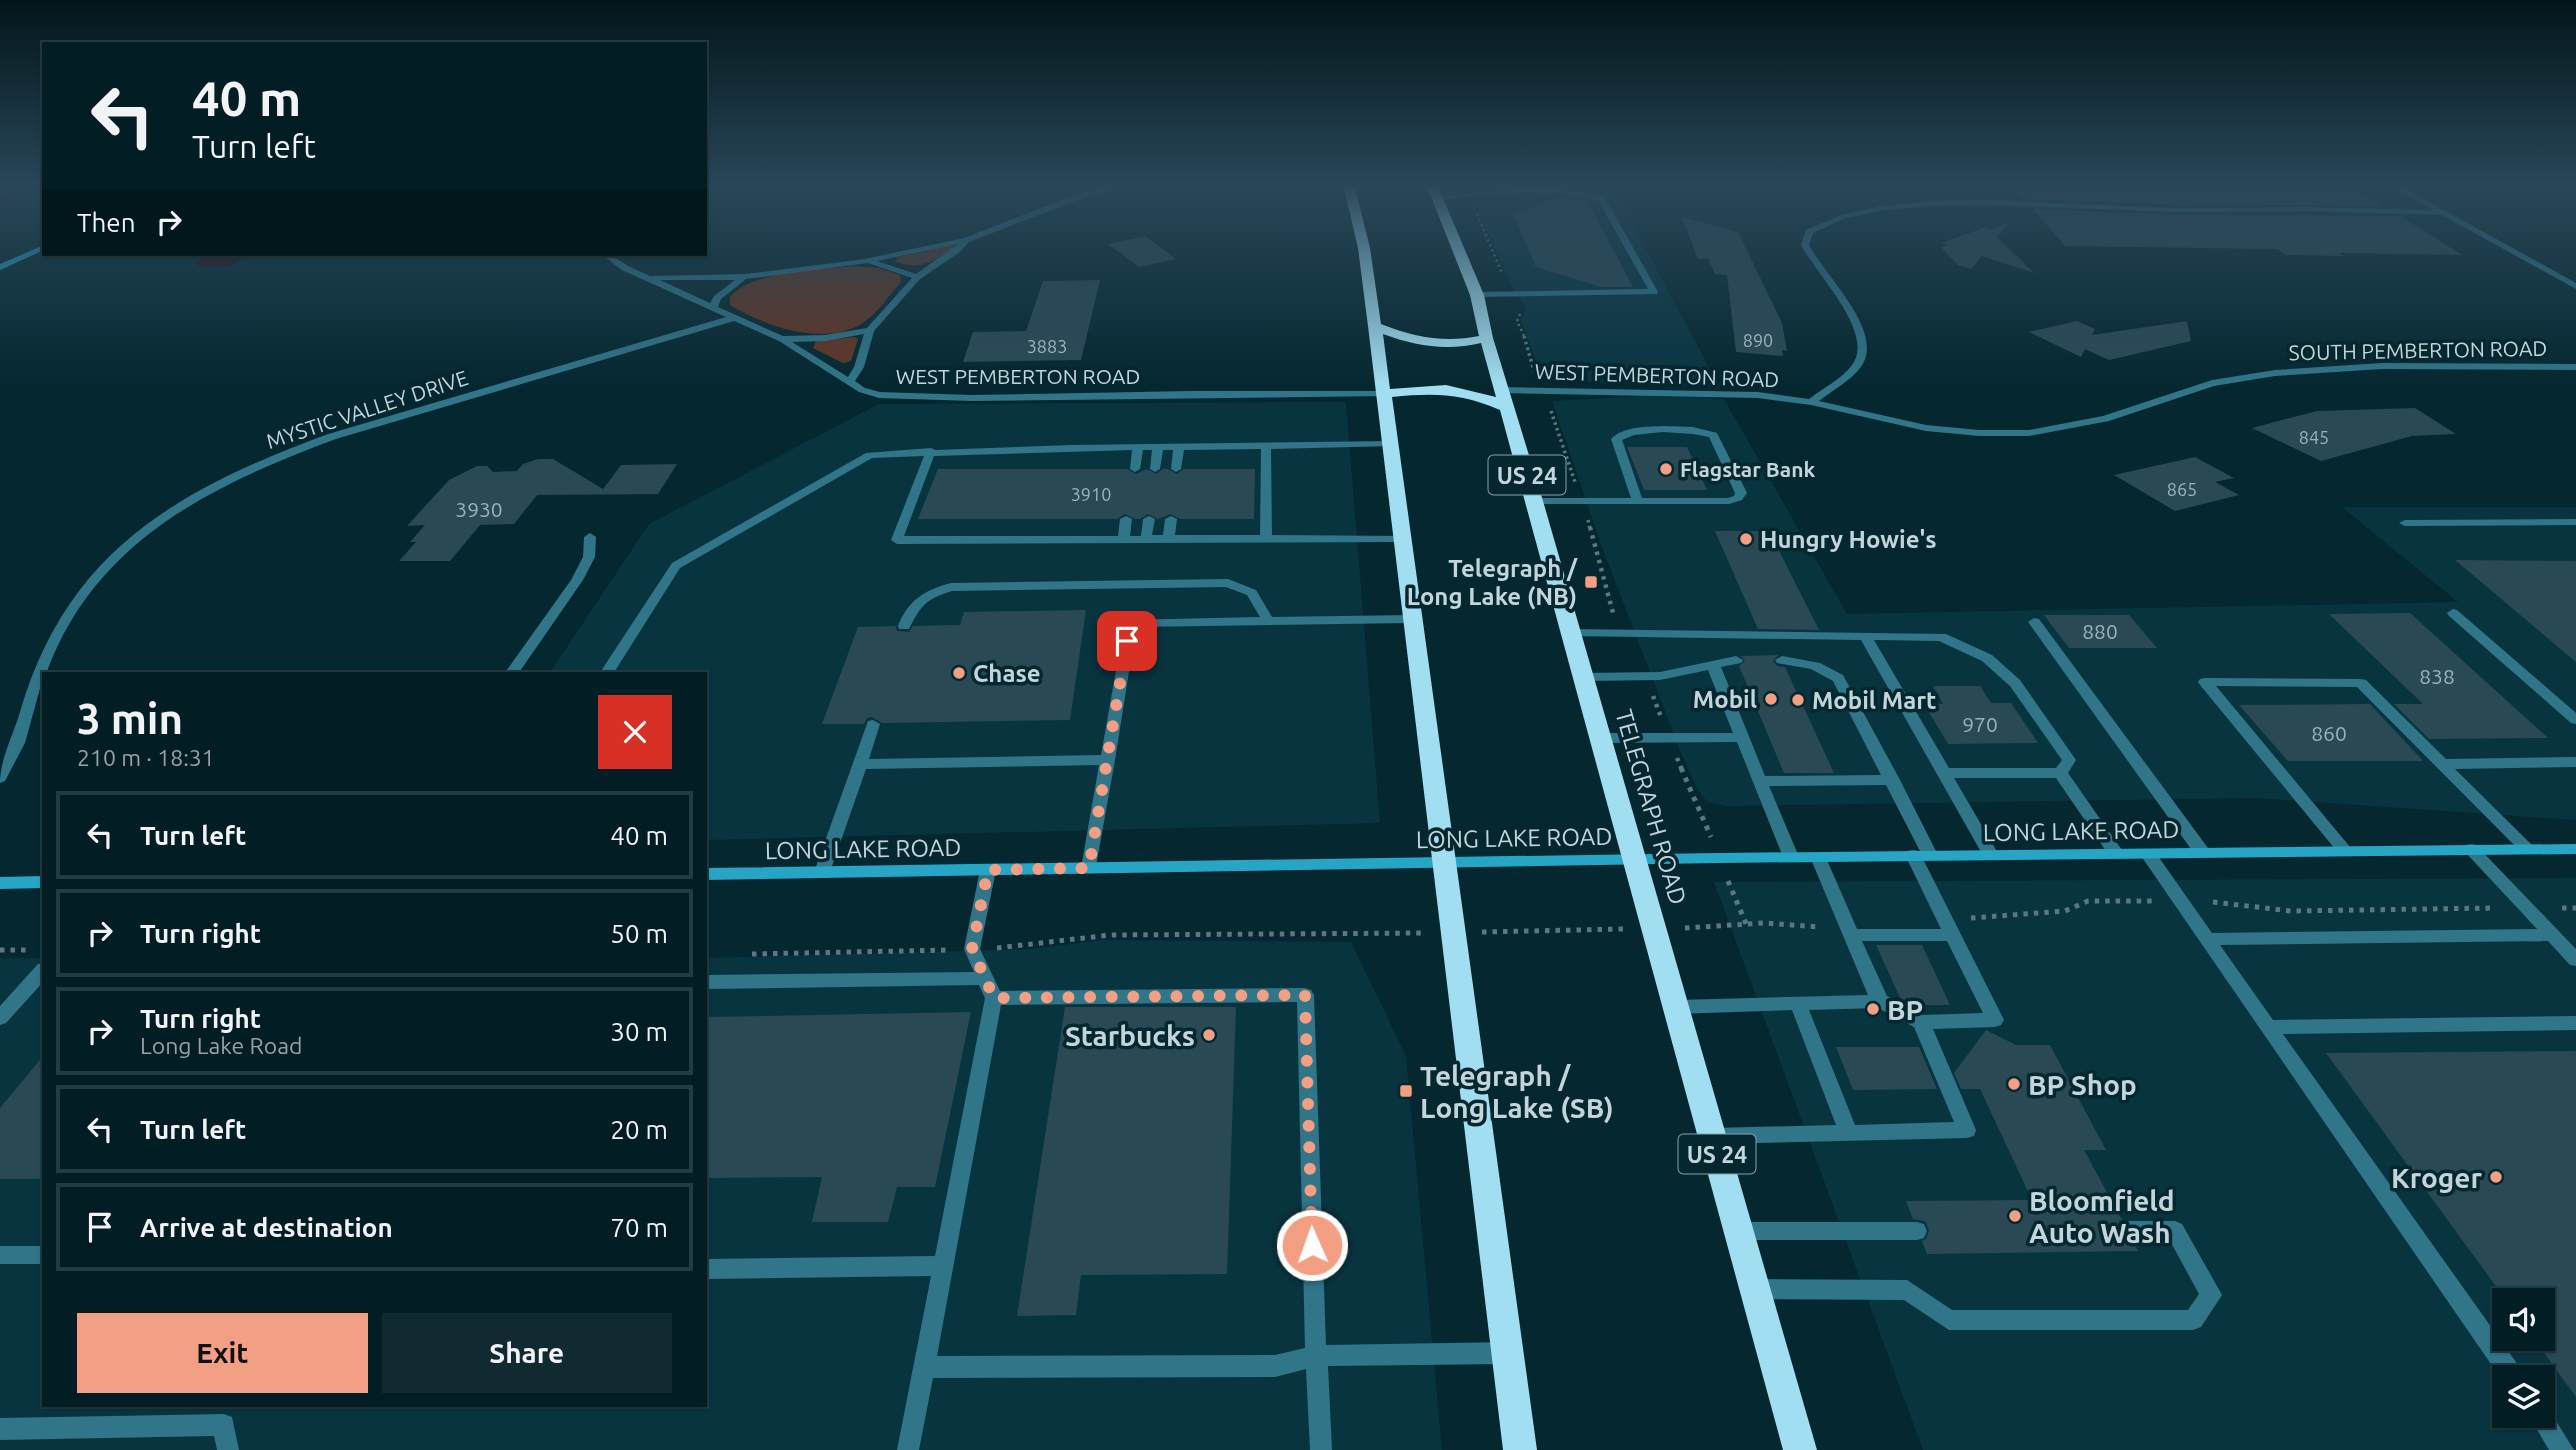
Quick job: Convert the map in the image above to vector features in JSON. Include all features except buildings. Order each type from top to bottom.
[{"type":"highway","points":[[1365,252],[1404,538],[1412,619],[1520,1450]]},
{"type":"highway","name":"TELEGRAPH ROAD","points":[[1459,252],[1477,295],[1486,338],[1535,501],[1800,1450]]},
{"type":"highway","points":[[1375,326],[1410,340],[1434,344],[1462,343],[1486,338]]},
{"type":"highway","points":[[1383,394],[1456,389],[1504,398]]},
{"type":"main road","points":[[0,267],[34,252]]},
{"type":"main road","name":"LONG LAKE ROAD","points":[[707,874],[1818,856],[2576,849]]},
{"type":"main road","points":[[0,883],[42,882]]},
{"type":"street","points":[[645,278],[745,277],[865,261],[910,252]]},
{"type":"street","points":[[849,382],[859,367],[870,330],[917,277],[955,252]]},
{"type":"street","points":[[1477,295],[1654,292],[1631,252]]},
{"type":"street","points":[[1808,252],[1815,267],[1857,323],[1865,341],[1864,353],[1849,372],[1811,402]]},
{"type":"street","points":[[2515,252],[2576,286]]},
{"type":"street","name":"WEST PEMBERTON ROAD","points":[[608,256],[645,278],[782,339],[870,393],[896,397],[1383,394]]},
{"type":"street","points":[[865,261],[917,277]]},
{"type":"street","points":[[713,307],[717,298],[745,277]]},
{"type":"street","name":"MYSTIC VALLEY DRIVE","points":[[0,778],[18,747],[37,679],[54,640],[76,603],[98,574],[125,548],[186,503],[244,472],[329,438],[733,318]]},
{"type":"street","points":[[782,339],[825,338],[870,330]]},
{"type":"street","name":"SOUTH PEMBERTON ROAD","points":[[1811,402],[1926,428],[1979,433],[2029,433],[2105,419],[2212,383],[2275,373],[2373,366],[2576,367]]},
{"type":"street","name":"WEST PEMBERTON ROAD","points":[[1504,398],[1724,393],[1811,402]]},
{"type":"street","points":[[1535,501],[1581,501],[1638,501],[1729,501],[1741,493],[1713,435],[1700,431],[1632,430],[1620,434],[1616,439],[1638,501]]},
{"type":"street","points":[[607,672],[676,566],[870,455],[931,451],[1390,444]]},
{"type":"street","points":[[1266,445],[1266,537]]},
{"type":"street","points":[[1135,469],[1138,447]]},
{"type":"street","points":[[1155,469],[1158,447]]},
{"type":"street","points":[[1176,469],[1179,447]]},
{"type":"street","points":[[931,451],[897,540],[1404,538]]},
{"type":"street","points":[[1124,538],[1126,519]]},
{"type":"street","points":[[1146,538],[1149,519]]},
{"type":"street","points":[[1169,538],[1171,519]]},
{"type":"street","points":[[2406,523],[2576,522]]},
{"type":"street","points":[[512,672],[577,580],[589,557],[590,537]]},
{"type":"street","points":[[904,626],[908,612],[923,596],[951,587],[1228,583],[1252,593],[1268,621]]},
{"type":"street","points":[[2453,613],[2576,720]]},
{"type":"street","points":[[1089,868],[1130,623],[1412,619]]},
{"type":"street","points":[[2034,622],[2202,852]]},
{"type":"street","points":[[1572,633],[1941,637],[1987,658],[2015,683],[2069,760],[2060,773]]},
{"type":"street","points":[[1866,636],[1991,855]]},
{"type":"street","points":[[1583,677],[1660,676],[1736,660]]},
{"type":"street","points":[[1676,1007],[1880,1001],[1921,1022],[1995,1020],[1953,935],[1893,780],[1838,678],[1815,666],[1782,660]]},
{"type":"street","points":[[1713,666],[1762,781],[1790,857]]},
{"type":"street","points":[[2345,851],[2205,682],[2361,683],[2527,849]]},
{"type":"street","points":[[822,872],[873,723]]},
{"type":"street","points":[[1601,738],[1743,737]]},
{"type":"street","points":[[860,764],[1108,760]]},
{"type":"street","points":[[2441,764],[2576,762]]},
{"type":"street","points":[[1945,773],[2060,773]]},
{"type":"street","points":[[2060,773],[2116,853]]},
{"type":"street","points":[[1762,781],[1893,780]]},
{"type":"street","points":[[2471,849],[2575,958]]},
{"type":"street","points":[[2147,853],[2505,1365]]},
{"type":"street","points":[[1818,856],[1880,1001]]},
{"type":"street","points":[[908,1450],[994,998],[972,949],[988,870]]},
{"type":"street","points":[[1851,935],[1953,935]]},
{"type":"street","points":[[2207,939],[2552,935]]},
{"type":"street","points":[[0,1018],[42,971]]},
{"type":"street","points":[[707,982],[984,978]]},
{"type":"street","points":[[994,998],[1305,995],[1321,1450]]},
{"type":"street","points":[[1798,1004],[1848,1132]]},
{"type":"street","points":[[1712,1136],[1967,1130],[1921,1022]]},
{"type":"street","points":[[2268,1027],[2576,1023]]},
{"type":"street","points":[[1755,1289],[1907,1290],[1949,1320],[2193,1320],[2211,1294],[2175,1230],[2127,1230]]},
{"type":"street","points":[[1739,1231],[1917,1231]]},
{"type":"street","points":[[0,1255],[42,1255]]},
{"type":"street","points":[[707,1269],[941,1266]]},
{"type":"street","points":[[924,1367],[1275,1366],[1316,1356],[1508,1353]]},
{"type":"street","points":[[0,1429],[224,1425],[228,1450]]},
{"type":"street","points":[[2548,1428],[2563,1450]]},
{"type":"path","points":[[1546,404],[1551,411],[1598,551],[1603,581],[1614,615],[1624,633]]},
{"type":"path","points":[[1646,676],[1668,737],[1696,799]]},
{"type":"path","points":[[2217,902],[2291,911],[2495,908]]},
{"type":"path","points":[[2560,908],[2576,908]]},
{"type":"path","points":[[1742,916],[1747,926]]},
{"type":"path","points":[[745,954],[1031,946],[1110,935],[1601,929]]},
{"type":"path","points":[[0,950],[33,950]]},
{"type":"shaded area","points":[[922,252],[948,252],[921,265],[895,262],[898,257]]},
{"type":"shaded area","points":[[1496,252],[1647,252],[1720,388],[1543,380],[1521,320],[1526,308],[1510,283]]},
{"type":"shaded area","points":[[204,256],[254,256],[240,259],[230,266],[203,267],[195,264]]},
{"type":"shaded area","points":[[853,266],[879,268],[900,275],[901,282],[881,307],[853,328],[836,333],[799,332],[762,321],[730,305],[730,297],[754,281],[805,270]]},
{"type":"shaded area","points":[[854,337],[858,339],[851,361],[843,363],[813,348],[816,341]]},
{"type":"shaded area","points":[[1644,396],[1724,399],[1847,614],[2458,602],[2342,507],[2576,507],[2576,820],[2256,798],[1725,806],[1707,802],[1696,787],[1681,753],[1602,547],[1552,401]]},
{"type":"shaded area","points":[[1346,402],[1380,823],[707,840],[707,672],[550,672],[649,524],[879,404]]},
{"type":"shaded area","points":[[2576,878],[2576,1450],[1923,1450],[1714,882]]},
{"type":"shaded area","points":[[1102,940],[1351,942],[1406,1056],[1442,1450],[0,1450],[0,958],[42,958],[42,1407],[707,1407],[707,958],[1032,949]]},
{"type":"place","name":"Flagstar Bank","points":[[1666,469]]},
{"type":"place","name":"Hungry Howie's","points":[[1746,539]]},
{"type":"place","name":"Telegraph / Long Lake (NB)","points":[[1591,582]]},
{"type":"place","name":"Chase","points":[[959,673]]},
{"type":"place","name":"Mobil","points":[[1771,699]]},
{"type":"place","name":"Mobil Mart","points":[[1798,700]]},
{"type":"place","name":"BP","points":[[1873,1009]]},
{"type":"place","name":"Starbucks","points":[[1209,1035]]},
{"type":"place","name":"BP Shop","points":[[2014,1084]]},
{"type":"place","name":"Telegraph / Long Lake (SB)","points":[[1406,1091]]},
{"type":"place","name":"Kroger","points":[[2496,1177]]},
{"type":"place","name":"Bloomfield Auto Wash","points":[[2015,1216]]},
{"type":"route","points":[[1127,641],[1089,868],[988,870],[972,949],[994,998],[1305,995],[1312,1245]]}]
